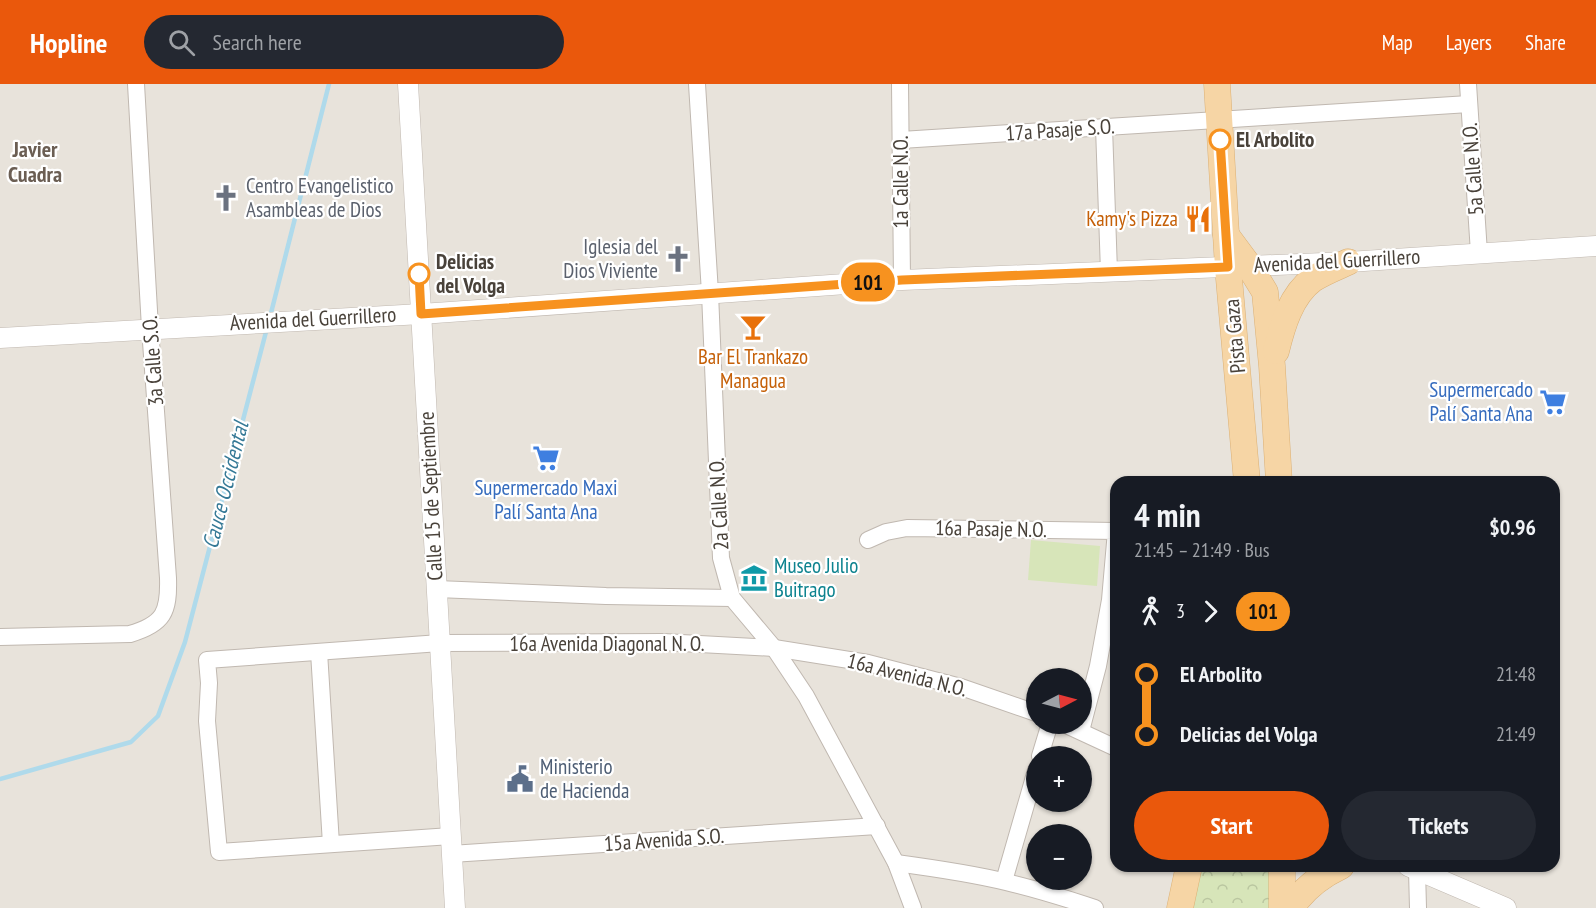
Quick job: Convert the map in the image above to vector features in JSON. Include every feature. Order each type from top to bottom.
[{"type":"main road","points":[[1217,84],[1219,119]]},
{"type":"main road","name":"Pista Gaza","points":[[1219,119],[1226,234],[1239,267],[1247,476]]},
{"type":"main road","points":[[1272,366],[1284,322],[1303,288],[1321,274],[1348,262]]},
{"type":"main road","name":"Pista Gaza","points":[[1239,267],[1265,292],[1279,476]]},
{"type":"main road","points":[[1180,908],[1188,872]]},
{"type":"main road","points":[[1282,872],[1282,908]]},
{"type":"main road","points":[[1292,908],[1316,879],[1329,872]]},
{"type":"street","name":"3a Calle S.O.","points":[[0,637],[130,634],[146,629],[158,620],[166,610],[169,598],[136,84]]},
{"type":"street","name":"Calle 15 de Septiembre","points":[[408,84],[455,908]]},
{"type":"street","name":"2a Calle N.O.","points":[[697,84],[711,293],[721,558],[732,598],[774,648],[806,696],[896,863],[913,908]]},
{"type":"street","name":"1a Calle N.O.","points":[[900,84],[902,280]]},
{"type":"street","name":"5a Calle N.O.","points":[[1468,84],[1479,254]]},
{"type":"street","name":"17a Pasaje S.O.","points":[[901,140],[1469,104]]},
{"type":"street","points":[[1104,127],[1109,272]]},
{"type":"street","name":"Avenida del Guerrillero","points":[[0,338],[421,314],[902,280],[1348,262],[1596,246]]},
{"type":"street","name":"16a Pasaje N.O.","points":[[868,540],[886,532],[907,528],[1110,531]]},
{"type":"street","points":[[437,589],[732,598]]},
{"type":"street","points":[[1092,689],[1110,600]]},
{"type":"street","name":"16a Avenida Diagonal N. O.","points":[[319,652],[440,643],[663,642],[774,648]]},
{"type":"street","name":"16a Avenida N.O.","points":[[774,648],[868,663],[961,687],[1026,710]]},
{"type":"street","points":[[319,652],[332,844]]},
{"type":"street","name":"15a Avenida S.O.","points":[[319,652],[207,660],[209,683],[207,721],[219,852],[332,844],[451,845],[877,826]]},
{"type":"street","points":[[1087,734],[1110,745]]},
{"type":"street","points":[[1004,881],[1026,805]]},
{"type":"street","points":[[896,863],[951,870],[1004,881],[1049,900],[1095,908]]},
{"type":"street","points":[[1413,872],[1418,908]]},
{"type":"street","points":[[1421,872],[1506,908]]},
{"type":"shaded area","points":[[0,84],[1596,84],[1596,908],[0,908]]},
{"type":"green space","points":[[1031,540],[1100,546],[1097,586],[1028,580]]},
{"type":"green space","points":[[1199,872],[1269,872],[1269,908],[1192,908]]},
{"type":"waterway","name":"Cauce Occidental","points":[[270,317],[329,84]]},
{"type":"waterway","name":"Cauce Occidental","points":[[0,779],[131,742],[158,716],[185,642],[267,328]]},
{"type":"bus line","name":"101","points":[[419,274],[421,314],[902,280],[1228,267],[1220,140]]},
{"type":"place","name":"El Arbolito","points":[[1220,140]]},
{"type":"place","name":"Centro Evangelistico Asambleas de Dios","points":[[226,198]]},
{"type":"place","name":"Kamy's Pizza","points":[[1198,219]]},
{"type":"place","name":"Iglesia del Dios Viviente","points":[[678,259]]},
{"type":"place","name":"Delicias del Volga","points":[[419,274]]},
{"type":"place","name":"Bar El Trankazo Managua","points":[[753,327]]},
{"type":"place","name":"Supermercado Palí Santa Ana","points":[[1553,402]]},
{"type":"place","name":"Supermercado Maxi Palí Santa Ana","points":[[546,458]]},
{"type":"place","name":"Museo Julio Buitrago","points":[[754,578]]},
{"type":"place","name":"Ministerio de Hacienda","points":[[520,779]]},
{"type":"district","name":"Javier Cuadra","points":[[35,162]]}]
